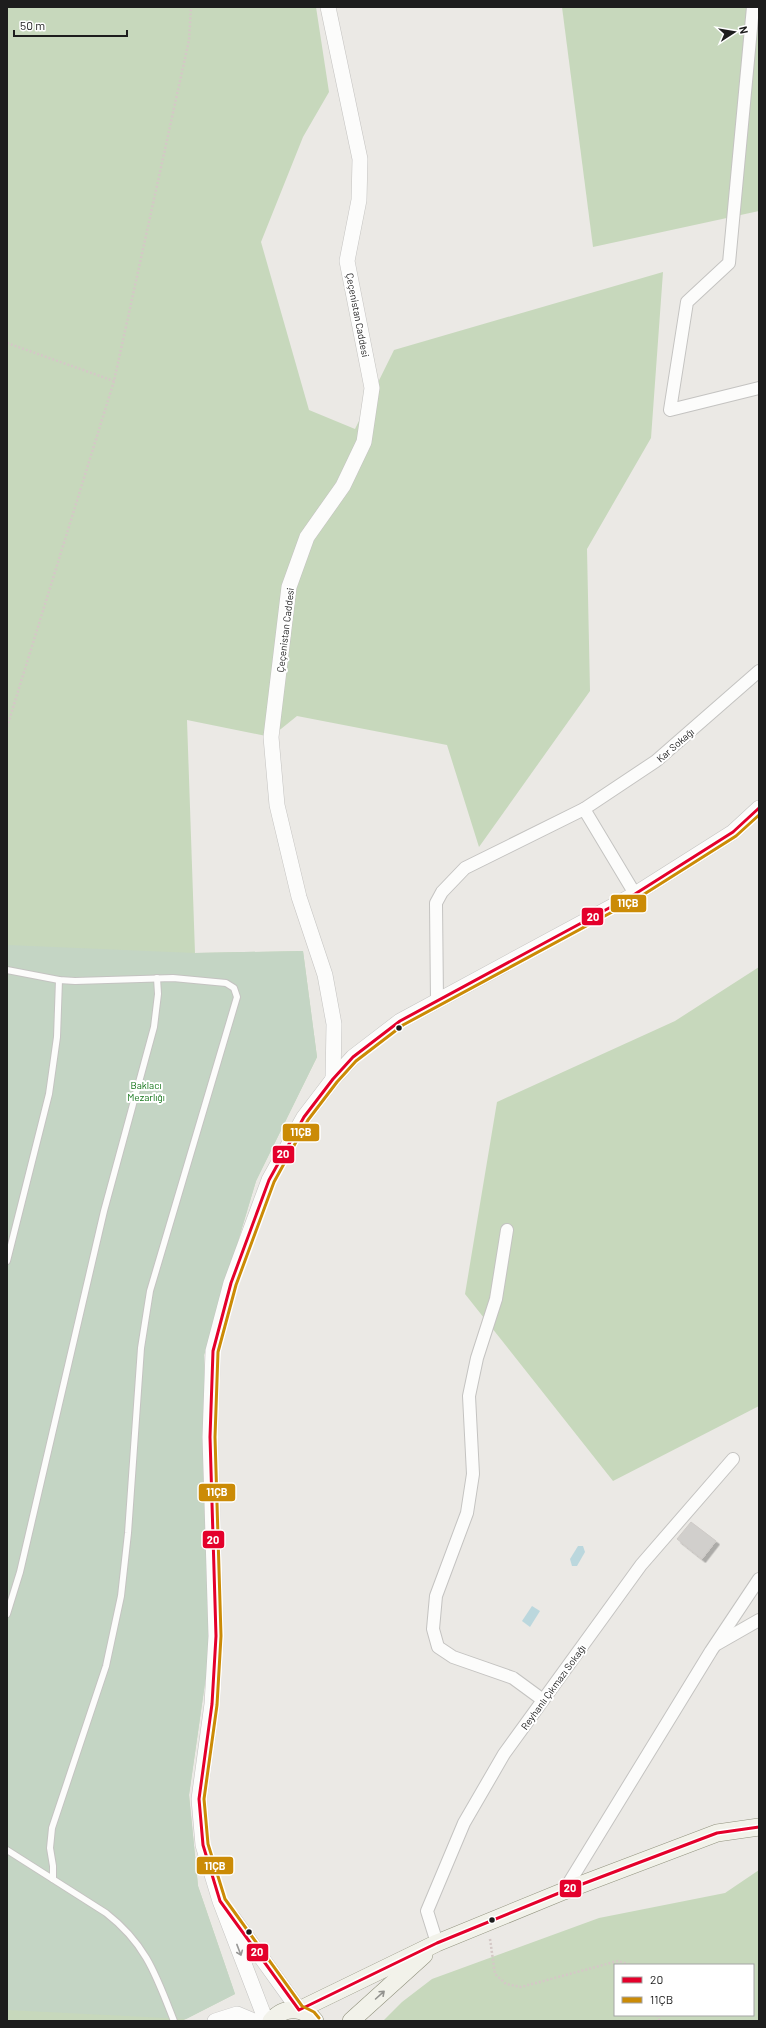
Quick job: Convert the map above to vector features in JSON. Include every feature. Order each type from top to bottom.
[{"type":"main road","points":[[271,2021],[286,2010],[299,2010],[437,1943],[564,1891],[717,1833],[759,1827]]},
{"type":"main road","points":[[352,2021],[437,1943]]},
{"type":"main road","points":[[299,2010],[311,2016],[316,2021]]},
{"type":"street","name":"Çeçenistan Caddesi","points":[[328,7],[360,159],[359,200],[347,261],[372,388],[364,442],[343,486],[307,537],[289,587],[271,737],[279,812],[299,897],[325,975],[334,1024],[333,1079]]},
{"type":"street","points":[[753,7],[729,263],[687,302],[670,410],[759,388]]},
{"type":"street","name":"Kar Sokağı","points":[[437,1001],[436,903],[442,892],[465,868],[584,809],[656,761],[759,671]]},
{"type":"street","points":[[266,2021],[220,1901],[203,1845],[199,1799],[212,1704],[216,1636],[210,1437],[213,1351],[231,1283],[269,1180],[304,1117],[333,1079],[353,1057],[388,1030],[437,1001],[635,894],[733,832],[759,808]]},
{"type":"street","points":[[584,809],[635,894]]},
{"type":"street","points":[[507,1230],[496,1300],[477,1358],[469,1396],[473,1474],[467,1512],[436,1596],[433,1629],[438,1647],[453,1657],[513,1678],[544,1700]]},
{"type":"street","name":"Reyhanlı Çıkmazı Sokağı","points":[[437,1943],[427,1911],[464,1823],[504,1754],[641,1565],[733,1460]]},
{"type":"street","points":[[564,1891],[714,1646],[759,1579]]},
{"type":"street","points":[[714,1646],[759,1620]]},
{"type":"street","points":[[220,1901],[299,2010]]},
{"type":"street","points":[[215,2021],[237,2014],[254,2021]]},
{"type":"lane","points":[[7,970],[59,980],[75,981],[157,978],[226,983],[236,992],[237,1002],[150,1291],[141,1348],[129,1525],[121,1596],[102,1679],[52,1828],[50,1848],[53,1879]]},
{"type":"lane","points":[[7,1614],[20,1572],[104,1211],[154,1027],[158,994],[157,978]]},
{"type":"lane","points":[[7,1261],[48,1094],[57,1037],[59,980]]},
{"type":"lane","points":[[7,1850],[121,1924],[136,1940],[150,1962],[174,2021]]},
{"type":"path","points":[[7,727],[114,381],[189,40],[191,7]]},
{"type":"path","points":[[7,343],[114,381]]},
{"type":"path","points":[[487,1922],[495,1974],[506,1984],[521,1987],[618,1961],[628,1964]]},
{"type":"green space","points":[[7,7],[316,7],[329,92],[303,137],[261,242],[309,410],[355,429],[394,350],[663,272],[651,438],[587,549],[590,691],[479,847],[447,745],[297,716],[271,737],[187,720],[195,953],[303,951],[317,1057],[256,1181],[204,1355],[211,1641],[189,1795],[198,1886],[235,1994],[182,2021],[7,2021]]},
{"type":"green space","points":[[562,7],[759,7],[759,211],[593,247]]},
{"type":"green space","name":"Baklacı Mezarlığı","points":[[7,945],[195,953],[303,951],[317,1057],[256,1181],[204,1355],[211,1641],[189,1795],[198,1886],[235,1994],[186,2019],[7,2010]]},
{"type":"green space","points":[[759,967],[759,1406],[613,1481],[465,1294],[497,1102],[675,1021]]},
{"type":"green space","points":[[759,1870],[759,2021],[383,2021],[402,2002],[432,1979],[599,1918],[725,1893]]},
{"type":"water","points":[[578,1546],[583,1546],[585,1552],[577,1566],[572,1566],[570,1559]]},
{"type":"water","points":[[532,1606],[540,1611],[530,1627],[522,1621]]},
{"type":"building","points":[[691,1522],[716,1541],[702,1559],[677,1539]]},
{"type":"transit line","name":"20","points":[[759,808],[733,832],[635,894],[400,1021],[353,1057],[333,1079],[304,1117],[269,1180],[231,1283],[213,1351],[210,1437],[216,1636],[212,1704],[199,1799],[203,1845],[220,1901],[299,2010],[437,1943],[564,1891],[717,1833],[759,1827]]},
{"type":"transit line","name":"11ÇB","points":[[319,2018],[314,2012],[302,2006],[225,1899],[208,1844],[204,1799],[217,1705],[221,1636],[215,1437],[218,1352],[236,1285],[274,1182],[308,1120],[337,1082],[356,1061],[403,1025],[638,898],[736,836],[759,815]]}]
